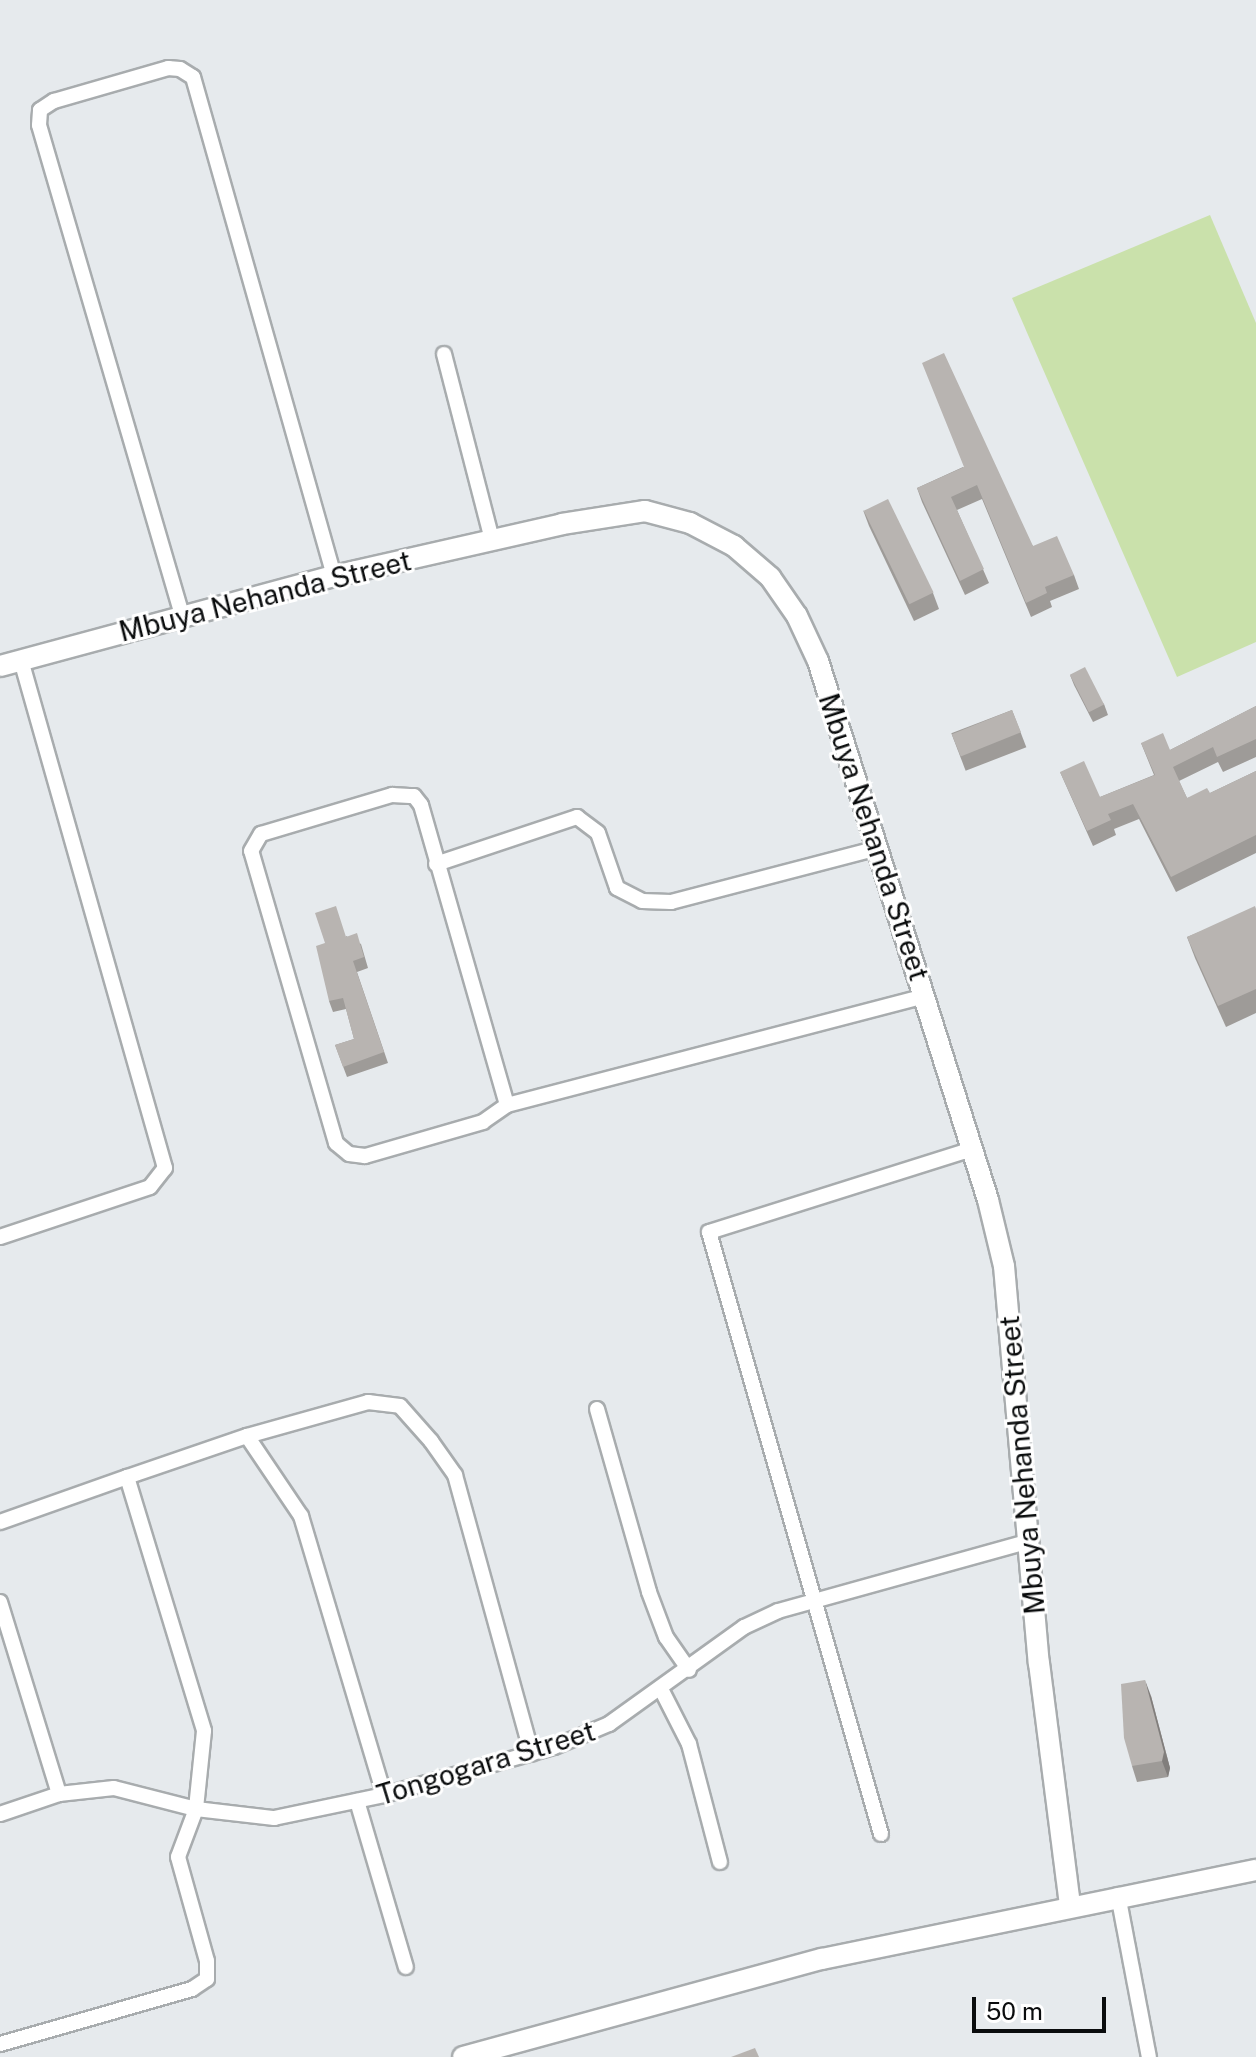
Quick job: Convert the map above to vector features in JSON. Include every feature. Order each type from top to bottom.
[{"type":"street","points":[[182,615],[39,125],[40,110],[54,101],[168,68],[180,69],[193,77],[334,576]]},
{"type":"street","points":[[444,354],[492,540]]},
{"type":"street","name":"Mbuya Nehanda Street","points":[[0,666],[334,576],[492,540],[645,511],[690,523],[734,546],[770,577],[797,616],[818,661],[973,1149],[1004,1266],[1031,1541],[1039,1663],[1070,1905]]},
{"type":"street","points":[[0,1237],[150,1187],[165,1168],[21,660]]},
{"type":"street","points":[[507,1105],[414,796],[392,795],[261,834],[251,851],[336,1143],[349,1154],[365,1156],[483,1122],[507,1105],[925,996]]},
{"type":"street","points":[[436,864],[577,817],[598,833],[617,888],[642,901],[671,902],[878,848]]},
{"type":"street","points":[[881,1834],[709,1232],[715,1226],[973,1149]]},
{"type":"street","points":[[0,1522],[247,1436],[368,1402],[400,1406],[431,1441],[455,1475],[532,1754]]},
{"type":"street","points":[[597,1409],[649,1592],[666,1637],[689,1670]]},
{"type":"street","points":[[247,1436],[301,1516],[384,1795]]},
{"type":"street","points":[[0,2044],[192,1989],[207,1979],[207,1961],[178,1857],[196,1809],[204,1731],[127,1477]]},
{"type":"street","name":"Tongogara Street","points":[[0,1814],[59,1794],[114,1788],[196,1809],[274,1818],[384,1795],[532,1754],[609,1724],[689,1670],[744,1627],[816,1602],[1031,1541]]},
{"type":"street","points":[[0,1602],[59,1794]]},
{"type":"street","points":[[661,1689],[689,1744],[720,1862]]},
{"type":"street","points":[[357,1801],[406,1967]]},
{"type":"street","points":[[463,2057],[822,1959],[1118,1895],[1256,1870]]},
{"type":"street","points":[[1118,1895],[1149,2057]]},
{"type":"green space","points":[[1210,215],[1256,323],[1256,642],[1177,677],[1012,298]]},
{"type":"building","points":[[944,353],[1033,546],[1057,536],[1074,575],[1045,587],[1047,593],[1026,603],[977,485],[951,497],[984,569],[960,581],[917,488],[964,467],[922,363]]},
{"type":"building","points":[[888,499],[934,592],[909,604],[864,511]]},
{"type":"building","points":[[1085,667],[1104,704],[1089,712],[1070,675]]},
{"type":"building","points":[[1256,706],[1256,739],[1217,757],[1213,747],[1173,767],[1187,798],[1207,788],[1210,793],[1256,771],[1256,835],[1171,877],[1133,804],[1108,814],[1111,820],[1087,831],[1060,772],[1084,761],[1100,797],[1155,775],[1141,743],[1163,733],[1170,750]]},
{"type":"building","points":[[1012,710],[1021,732],[961,757],[952,734]]},
{"type":"building","points":[[336,906],[346,937],[357,933],[364,957],[353,961],[384,1052],[343,1067],[335,1045],[354,1039],[343,998],[329,1001],[316,946],[325,943],[315,913]]},
{"type":"building","points":[[1255,906],[1256,989],[1218,1006],[1187,937]]},
{"type":"building","points":[[1145,1680],[1164,1752],[1162,1761],[1132,1766],[1124,1738],[1121,1684]]},
{"type":"building","points":[[755,2048],[759,2057],[731,2057]]}]
